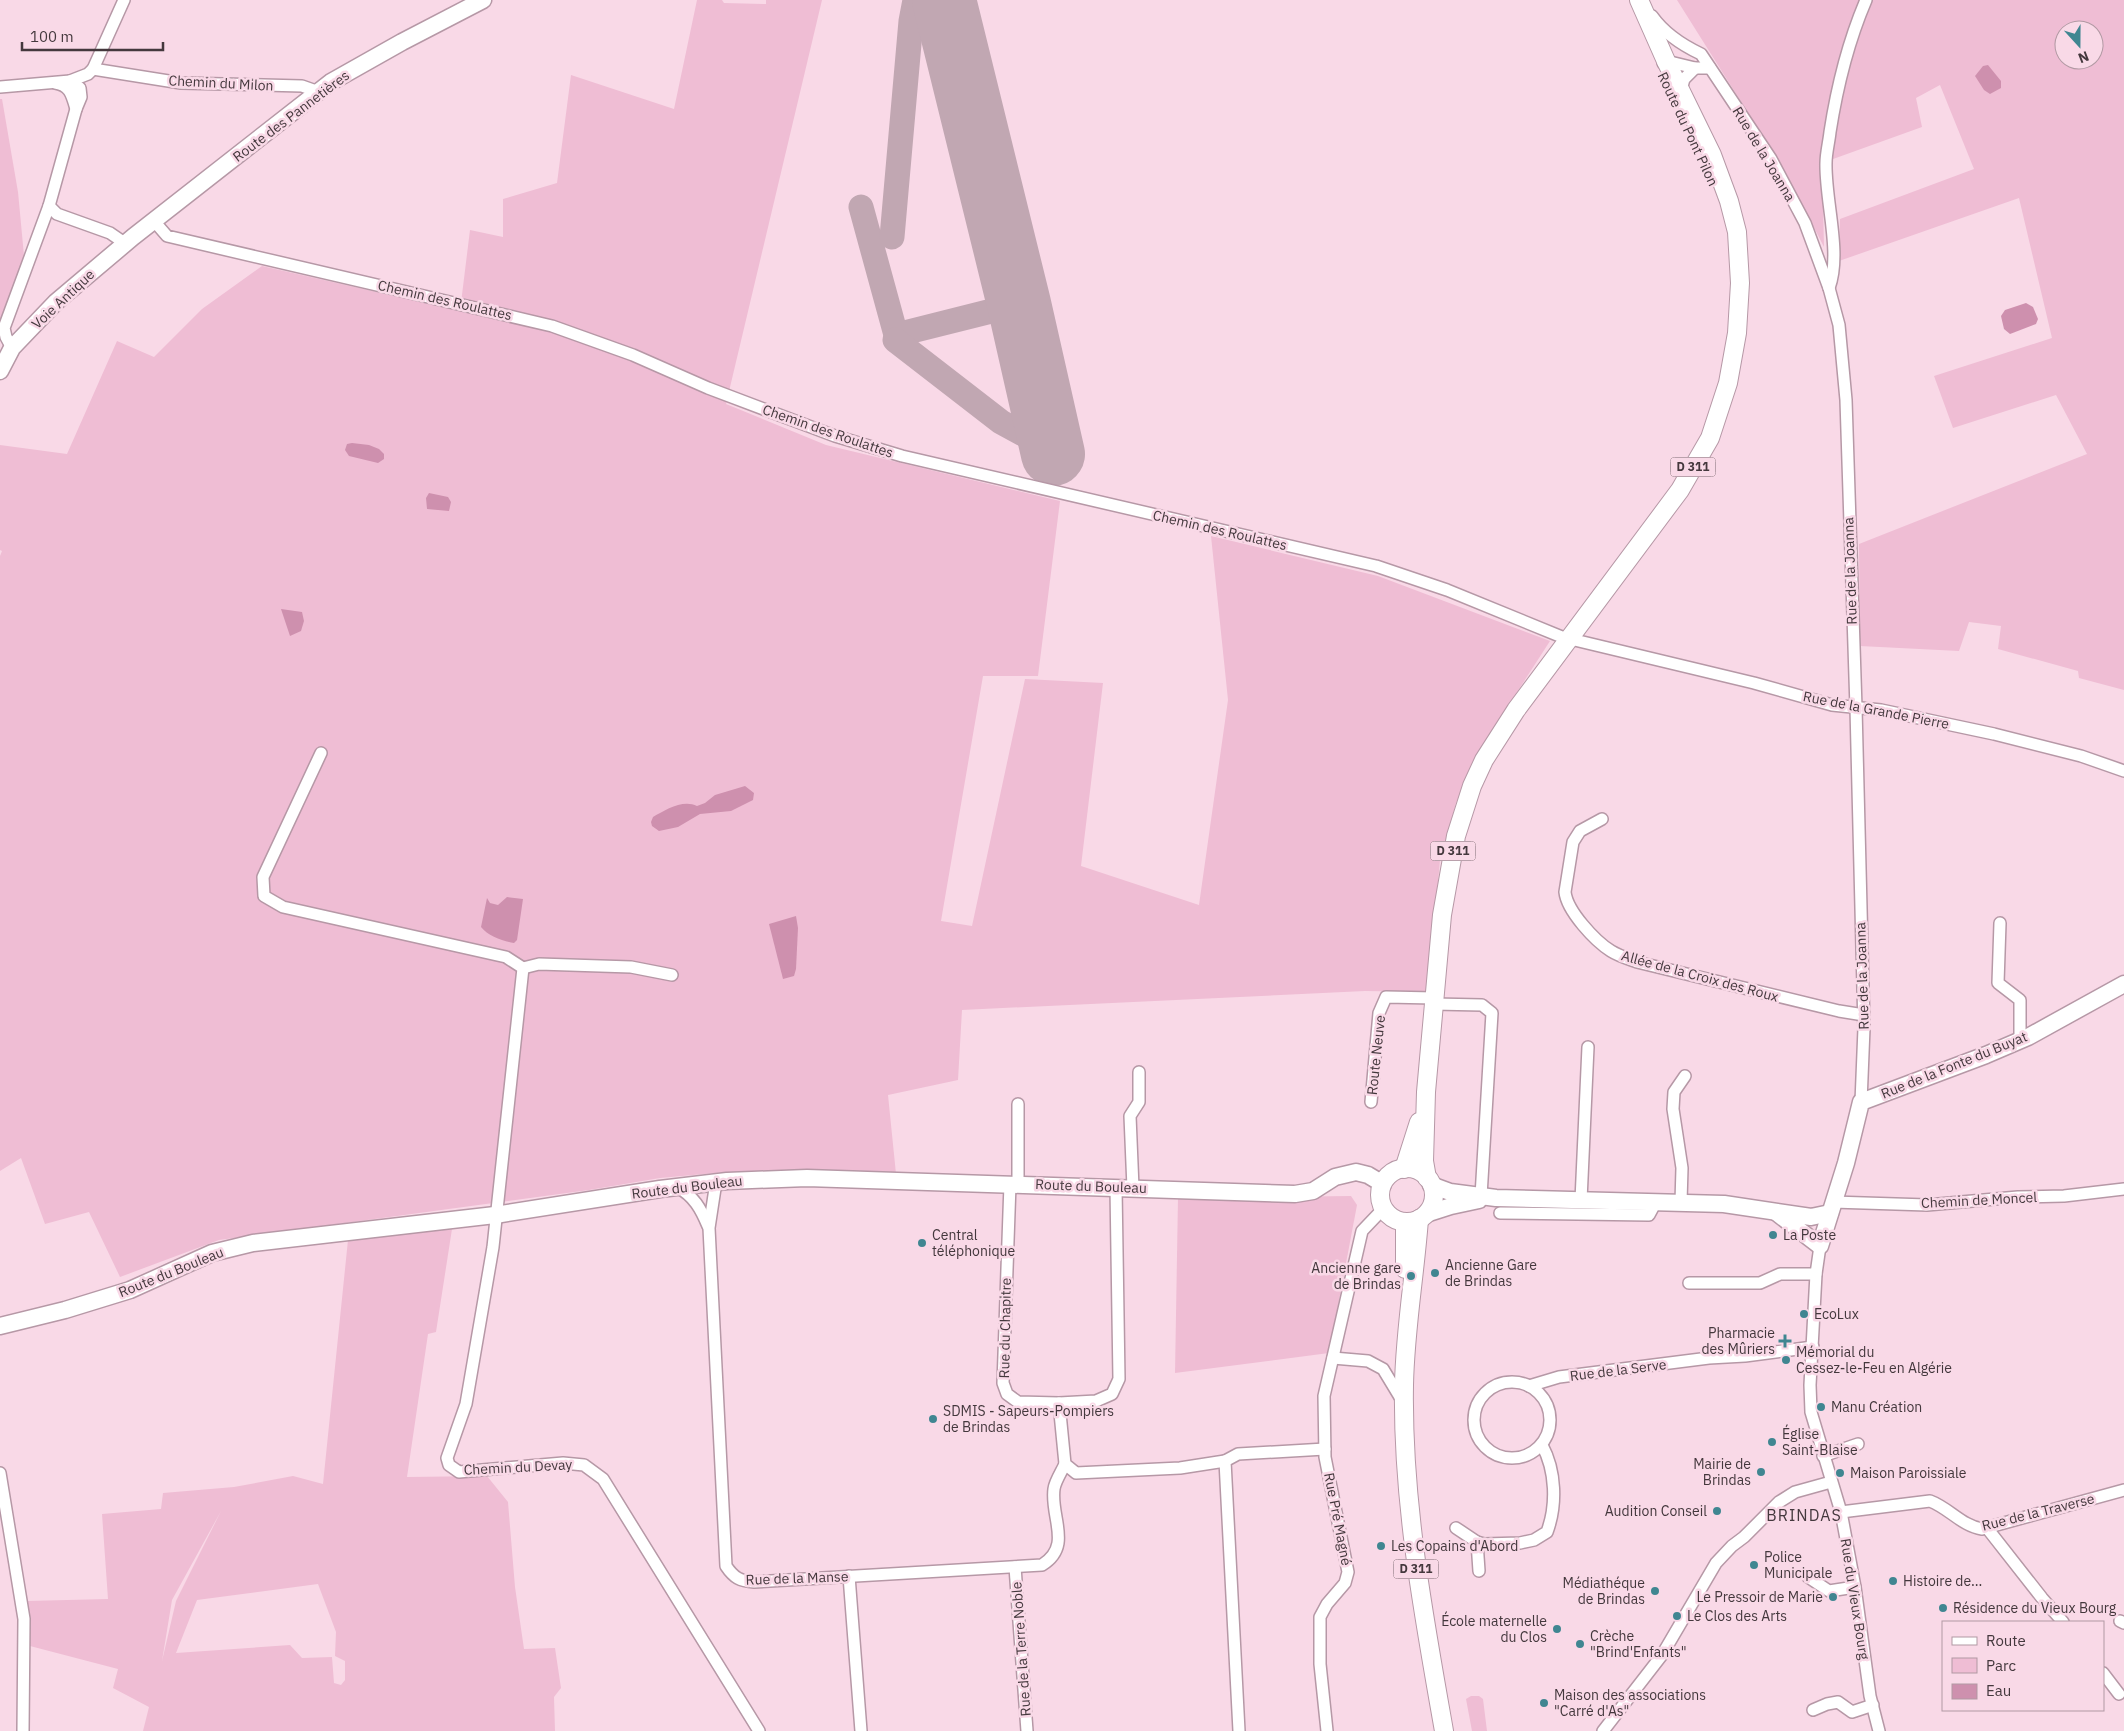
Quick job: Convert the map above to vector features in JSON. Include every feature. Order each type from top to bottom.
[{"type":"main road","name":"Route du Pont Pilon","points":[[1627,0],[1662,63],[1681,90]]},
{"type":"main road","name":"Route du Pont Pilon","points":[[1640,0],[1662,63],[1723,204],[1738,262]]},
{"type":"main road","name":"D 311","points":[[1429,1181],[1424,1162],[1426,1092],[1442,915],[1456,836],[1472,786],[1484,760],[1516,710],[1680,490],[1710,438],[1728,383],[1737,334],[1740,283],[1737,232],[1729,201],[1712,155],[1681,90]]},
{"type":"main road","name":"D 311","points":[[1404,1169],[1414,1141],[1426,1092]]},
{"type":"main road","points":[[1404,1169],[1420,1172],[1429,1181],[1433,1200],[1417,1218],[1396,1220],[1383,1209],[1380,1200],[1382,1184],[1395,1171],[1404,1169]]},
{"type":"main road","name":"D 311","points":[[1417,1218],[1404,1405],[1411,1525],[1422,1609],[1444,1731]]},
{"type":"street","points":[[12,348],[6,338],[4,328],[49,206],[81,94],[124,0]]},
{"type":"street","name":"Route des Pannetières","points":[[131,239],[331,82],[483,0]]},
{"type":"street","name":"Rue de la Joanna","points":[[1640,0],[1660,28],[1688,48],[1701,54],[1771,159],[1805,223],[1829,288],[1839,325],[1844,376],[1856,708],[1864,1071],[1861,1102],[1846,1162],[1831,1207]]},
{"type":"street","points":[[1829,288],[1833,278],[1832,234],[1826,163],[1836,92],[1866,0]]},
{"type":"street","points":[[1688,48],[1671,51],[1662,63],[1695,68],[1710,68]]},
{"type":"street","points":[[1681,90],[1684,79],[1695,68]]},
{"type":"street","points":[[0,87],[70,81],[90,71]]},
{"type":"street","name":"Chemin du Milon","points":[[90,71],[182,83],[302,86],[319,92]]},
{"type":"street","points":[[70,81],[80,88],[81,94]]},
{"type":"street","points":[[50,82],[62,84],[70,89],[76,109]]},
{"type":"street","points":[[49,206],[57,214],[131,239]]},
{"type":"street","name":"Chemin des Roulattes","points":[[154,221],[166,236],[552,326],[633,355],[708,388],[835,436],[902,456],[1376,566],[1447,590],[1568,639]]},
{"type":"street","name":"Voie Antique","points":[[0,371],[12,348],[56,302],[131,239]]},
{"type":"street","name":"Rue de la Grande Pierre","points":[[1568,639],[1754,683],[1832,705],[1882,710],[1955,725],[2081,756],[2124,771]]},
{"type":"street","points":[[321,753],[263,877],[264,896],[282,907],[506,957],[523,968],[538,964],[631,967],[672,975]]},
{"type":"street","name":"Allée de la Croix des Roux","points":[[1602,819],[1580,831],[1573,842],[1565,892],[1566,900],[1588,930],[1611,951],[1637,962],[1839,1011],[1864,1015]]},
{"type":"street","points":[[2000,923],[1998,983],[2020,1000],[2020,1040]]},
{"type":"street","name":"Chemin du Devay","points":[[523,968],[493,1247],[466,1404],[447,1458],[449,1465],[459,1472],[563,1463],[584,1465],[604,1479],[759,1731]]},
{"type":"street","name":"Rue de la Fonte du Buyat","points":[[1861,1102],[2020,1040],[2124,984]]},
{"type":"street","name":"Route Neuve","points":[[1371,1102],[1379,1013],[1386,997],[1434,1001]]},
{"type":"street","points":[[1434,1001],[1482,1005],[1492,1013],[1492,1202]]},
{"type":"street","points":[[1581,1200],[1588,1047]]},
{"type":"street","points":[[1133,1188],[1130,1116],[1139,1102],[1139,1072]]},
{"type":"street","points":[[1681,1202],[1682,1168],[1673,1109],[1674,1092],[1685,1076]]},
{"type":"street","name":"Rue du Chapitre","points":[[1018,1104],[1002,1383],[1007,1394],[1018,1402],[1059,1403],[1096,1401],[1112,1394],[1119,1379],[1116,1188]]},
{"type":"street","name":"Route du Bouleau","points":[[0,1326],[65,1310],[130,1290],[212,1254],[253,1243],[495,1215],[677,1186],[716,1182],[807,1178],[1295,1194],[1313,1191],[1335,1177],[1356,1172],[1368,1174],[1382,1184]]},
{"type":"street","points":[[1429,1181],[1450,1192],[1492,1202],[1649,1215],[1656,1202]]},
{"type":"street","points":[[709,1228],[716,1182]]},
{"type":"street","points":[[677,1186],[687,1192],[701,1207],[709,1228]]},
{"type":"street","name":"Chemin de Moncel","points":[[1831,1207],[1927,1205],[2018,1197],[2064,1196],[2124,1189]]},
{"type":"street","points":[[1417,1218],[1465,1202],[1581,1200],[1681,1202],[1724,1204],[1800,1217],[1811,1217],[1831,1207]]},
{"type":"street","name":"Rue du Vieux Bourg","points":[[1831,1207],[1822,1240],[1816,1274],[1810,1385],[1811,1412],[1841,1512],[1855,1587],[1873,1705],[1880,1731]]},
{"type":"street","name":"Rue Pré Magné","points":[[1327,1731],[1320,1664],[1320,1616],[1327,1604],[1345,1583],[1348,1572],[1325,1449],[1324,1396],[1362,1231],[1383,1209]]},
{"type":"street","points":[[1777,1213],[1822,1240]]},
{"type":"street","points":[[1800,1217],[1810,1221],[1822,1240]]},
{"type":"street","name":"Rue de la Manse","points":[[709,1228],[726,1566],[732,1575],[741,1581],[1042,1565],[1051,1560],[1059,1543],[1054,1489],[1065,1464]]},
{"type":"street","points":[[1689,1283],[1760,1283],[1780,1274],[1816,1274]]},
{"type":"street","name":"Rue de la Serve","points":[[1542,1444],[1532,1453],[1520,1458],[1507,1458],[1494,1454],[1484,1446],[1477,1435],[1474,1423],[1475,1410],[1481,1398],[1491,1389],[1503,1383],[1516,1382],[1529,1386],[1559,1378],[1709,1358],[1781,1354],[1813,1347]]},
{"type":"street","points":[[1333,1358],[1368,1361],[1383,1369],[1404,1405]]},
{"type":"street","points":[[1456,1528],[1477,1542],[1484,1544],[1534,1540],[1547,1532],[1552,1516],[1554,1494],[1549,1458],[1542,1444],[1549,1429],[1550,1412],[1546,1401],[1529,1386]]},
{"type":"street","points":[[1059,1403],[1065,1464],[1076,1473],[1180,1468],[1225,1462],[1238,1454],[1325,1449]]},
{"type":"street","points":[[1824,1456],[1858,1444]]},
{"type":"street","points":[[1225,1462],[1239,1731]]},
{"type":"street","points":[[0,1473],[24,1619],[23,1731]]},
{"type":"street","points":[[1603,1731],[1662,1655],[1716,1563],[1779,1502],[1795,1492],[1831,1482]]},
{"type":"street","name":"Rue de la Traverse","points":[[1841,1512],[1930,1501],[1942,1506],[1970,1527],[1987,1528],[2124,1490]]},
{"type":"street","points":[[1987,1528],[2062,1621]]},
{"type":"street","points":[[1477,1542],[1479,1571]]},
{"type":"street","name":"Rue de la Terre Noble","points":[[1015,1566],[1027,1731]]},
{"type":"street","points":[[849,1576],[861,1731]]},
{"type":"street","points":[[1808,1578],[1829,1591],[1855,1587]]},
{"type":"street","points":[[2104,1674],[2119,1694]]},
{"type":"street","points":[[1813,1710],[1838,1702],[1852,1712],[1873,1705]]},
{"type":"green space","points":[[697,0],[766,4],[766,0],[822,0],[726,404],[826,445],[1060,501],[1038,676],[983,676],[941,921],[972,926],[1025,679],[1103,683],[1081,866],[1199,905],[1228,700],[1211,536],[1378,576],[1550,641],[1477,754],[1456,803],[1440,860],[1428,992],[1365,991],[962,1010],[958,1080],[888,1095],[896,1174],[726,1172],[660,1178],[589,1190],[219,1240],[120,1277],[89,1212],[45,1224],[21,1158],[0,1171],[0,556],[2,551],[0,550],[0,445],[67,454],[117,341],[154,357],[202,309],[262,266],[460,311],[470,230],[503,237],[503,199],[557,183],[571,75],[674,109]]},
{"type":"green space","points":[[1677,0],[2124,0],[2124,690],[2079,678],[2078,671],[1998,649],[2001,626],[1969,622],[1959,651],[1860,646],[1859,544],[2087,454],[2056,395],[1953,428],[1934,376],[2052,338],[2019,198],[1839,261],[1840,219],[1974,169],[1940,85],[1916,98],[1922,127],[1822,163],[1824,247],[1787,175]]},
{"type":"green space","points":[[0,99],[2,99],[18,192],[24,256],[0,326]]},
{"type":"green space","points":[[1351,1196],[1357,1205],[1329,1353],[1175,1373],[1178,1198]]},
{"type":"green space","points":[[452,1229],[436,1332],[428,1334],[407,1477],[487,1476],[508,1502],[515,1587],[524,1649],[555,1648],[561,1688],[554,1697],[555,1731],[143,1731],[149,1707],[113,1688],[118,1669],[30,1646],[27,1601],[108,1599],[102,1514],[161,1509],[163,1493],[234,1487],[293,1476],[323,1484],[348,1240]],"holes":[[[221,1511],[176,1601],[162,1661],[172,1600]],[[318,1584],[336,1632],[335,1656],[345,1661],[345,1680],[341,1685],[334,1683],[332,1657],[302,1658],[290,1645],[176,1653],[197,1600]]]},
{"type":"green space","points":[[1471,1696],[1479,1696],[1483,1699],[1487,1731],[1472,1731],[1466,1699]]},
{"type":"water","points":[[1988,65],[2001,81],[2001,88],[1990,94],[1984,90],[1975,76],[1983,66]]},
{"type":"water","points":[[2026,303],[2033,307],[2038,319],[2036,324],[2010,334],[2004,329],[2001,316],[2005,310]]},
{"type":"water","points":[[347,444],[369,445],[379,449],[384,454],[384,459],[378,463],[349,456],[345,450]]},
{"type":"water","points":[[429,493],[448,497],[451,502],[449,511],[427,509],[426,498]]},
{"type":"water","points":[[281,609],[302,612],[304,621],[301,631],[290,636]]},
{"type":"water","points":[[745,786],[754,793],[753,800],[731,811],[700,814],[678,827],[659,831],[652,826],[653,817],[669,809],[686,804],[697,806],[705,803],[715,795]]},
{"type":"water","points":[[507,897],[523,899],[517,940],[514,943],[496,938],[481,927],[487,898],[490,903],[498,905]]},
{"type":"water","points":[[796,916],[798,928],[796,969],[794,976],[783,979],[769,924]]},
{"type":"taxiway","points":[[892,237],[911,21],[915,0]]},
{"type":"taxiway","points":[[861,207],[896,335],[1019,304]]},
{"type":"taxiway","points":[[895,340],[1001,422],[1025,435],[1050,441]]},
{"type":"runway","points":[[944,0],[1019,304],[1053,454]]},
{"type":"place","name":"La Poste","points":[[1773,1235]]},
{"type":"place","name":"Central téléphonique","points":[[922,1243]]},
{"type":"place","name":"Ancienne Gare de Brindas","points":[[1435,1273]]},
{"type":"place","name":"Ancienne gare de Brindas","points":[[1411,1276]]},
{"type":"place","name":"EcoLux","points":[[1804,1314]]},
{"type":"place","name":"Pharmacie des Mûriers","points":[[1785,1341]]},
{"type":"place","name":"Mémorial du Cessez-le-Feu en Algérie","points":[[1786,1360]]},
{"type":"place","name":"Manu Création","points":[[1821,1407]]},
{"type":"place","name":"SDMIS - Sapeurs-Pompiers de Brindas","points":[[933,1419]]},
{"type":"place","name":"Église Saint-Blaise","points":[[1772,1442]]},
{"type":"place","name":"Mairie de Brindas","points":[[1761,1472]]},
{"type":"place","name":"Maison Paroissiale","points":[[1840,1473]]},
{"type":"place","name":"Audition Conseil","points":[[1717,1511]]},
{"type":"place","name":"Les Copains d'Abord","points":[[1381,1546]]},
{"type":"place","name":"Police Municipale","points":[[1754,1565]]},
{"type":"place","name":"Histoire de...","points":[[1893,1581]]},
{"type":"place","name":"Médiathéque de Brindas","points":[[1655,1591]]},
{"type":"place","name":"Le Pressoir de Marie","points":[[1833,1597]]},
{"type":"place","name":"Résidence du Vieux Bourg","points":[[1943,1608]]},
{"type":"place","name":"Le Clos des Arts","points":[[1677,1616]]},
{"type":"place","name":"École maternelle du Clos","points":[[1557,1629]]},
{"type":"place","name":"Crèche \"Brind'Enfants\"","points":[[1580,1644]]},
{"type":"place","name":"Maison des associations \"Carré d'As\"","points":[[1544,1703]]},
{"type":"district","name":"BRINDAS","points":[[1804,1515]]}]
